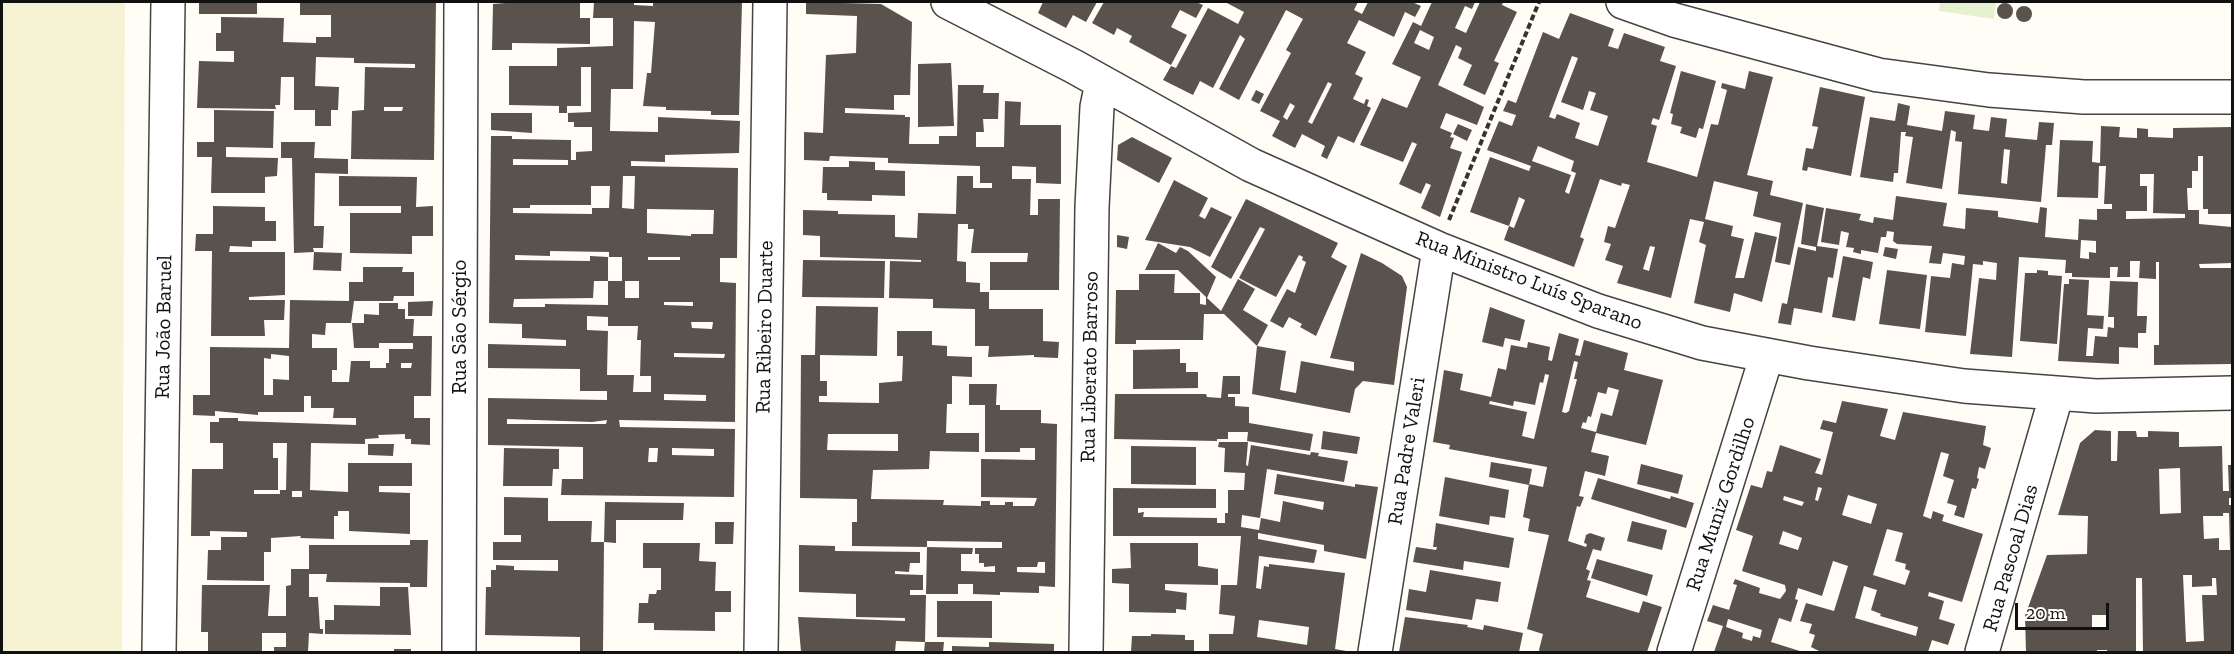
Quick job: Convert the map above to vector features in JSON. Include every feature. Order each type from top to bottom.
[{"type":"street","name":"Rua João Baruel","points":[[159,652],[168,2]]},
{"type":"street","name":"Rua São Sérgio","points":[[459,652],[461,2]]},
{"type":"street","name":"Rua Ribeiro Duarte","points":[[761,652],[770,2]]},
{"type":"street","name":"Rua Ministro Luís Sparano","points":[[948,2],[1251,165],[1439,249],[1598,311],[1701,343],[1767,356],[1964,386],[2097,396],[2232,393]]},
{"type":"street","points":[[1623,2],[1674,20],[1878,75],[1989,90],[2084,97],[2232,97]]},
{"type":"street","name":"Rua Liberato Barroso","points":[[1086,652],[1092,207],[1097,106],[1102,83]]},
{"type":"street","name":"Rua Padre Valeri","points":[[1375,652],[1439,249]]},
{"type":"street","name":"Rua Muniz Gordilho","points":[[1674,652],[1767,356]]},
{"type":"street","name":"Rua Pascoal Dias","points":[[1983,652],[2057,393]]},
{"type":"path","points":[[1439,249],[1449,219],[1539,2]]},
{"type":"shaded area","points":[[2,2],[125,2],[122,652],[2,652]]},
{"type":"green space","points":[[1940,2],[1996,2],[1994,19],[1939,11]]},
{"type":"building","points":[[199,2],[257,2],[257,14],[199,14]]},
{"type":"building","points":[[300,2],[436,2],[434,160],[351,159],[352,111],[364,110],[365,67],[415,68],[415,64],[354,63],[354,58],[316,57],[315,86],[339,87],[338,110],[331,110],[331,126],[315,126],[315,110],[294,110],[294,77],[281,77],[280,105],[275,105],[276,109],[197,108],[199,61],[234,62],[234,51],[216,51],[216,33],[221,33],[221,17],[284,18],[283,42],[316,43],[316,37],[331,37],[331,15],[300,15]],"holes":[[[384,107],[403,107],[402,111],[384,111]]]},
{"type":"building","points":[[580,2],[580,18],[590,18],[590,44],[512,43],[512,50],[492,50],[493,4]]},
{"type":"building","points":[[594,2],[634,2],[634,5],[653,6],[653,2],[742,2],[739,115],[711,115],[711,111],[666,110],[666,107],[643,106],[647,73],[651,73],[655,22],[634,21],[633,89],[611,89],[610,131],[658,132],[658,117],[740,121],[739,153],[665,155],[665,162],[631,161],[631,166],[738,168],[737,258],[720,258],[720,282],[736,283],[735,422],[619,420],[620,427],[735,429],[734,497],[561,495],[562,479],[583,479],[583,447],[488,445],[488,398],[607,400],[607,391],[580,391],[580,369],[488,368],[488,344],[566,346],[566,340],[522,338],[522,324],[489,323],[491,136],[512,136],[512,139],[571,140],[571,160],[576,160],[576,152],[592,151],[592,127],[574,127],[574,122],[568,122],[568,113],[591,112],[591,67],[581,67],[581,106],[567,106],[567,113],[559,113],[559,106],[509,105],[509,66],[557,66],[557,48],[613,46],[613,18],[593,18]],"holes":[[[513,159],[568,160],[568,165],[513,165]],[[623,176],[635,176],[634,209],[622,208]],[[591,186],[610,186],[609,208],[592,208],[592,214],[513,213],[513,208],[530,208],[530,205],[591,205]],[[647,209],[714,210],[713,234],[691,234],[691,236],[647,233]],[[550,251],[609,252],[609,257],[622,257],[622,281],[608,281],[608,257],[590,256],[590,261],[515,260],[515,255],[550,256]],[[648,257],[680,257],[680,260],[648,260]],[[594,281],[608,281],[608,305],[545,304],[545,307],[513,307],[514,299],[593,298]],[[625,281],[639,281],[639,298],[625,298]],[[664,302],[693,302],[693,306],[664,305]],[[587,316],[608,317],[608,326],[638,326],[637,340],[641,340],[640,376],[651,376],[651,392],[633,392],[634,375],[607,375],[608,331],[587,330]],[[691,322],[713,322],[712,329],[692,328]],[[674,353],[725,354],[724,358],[674,357]],[[664,394],[706,395],[706,401],[664,400]],[[507,419],[592,422],[607,420],[606,424],[507,424]],[[649,448],[658,448],[657,462],[648,462]],[[672,448],[714,449],[714,456],[672,455]]]},
{"type":"building","points":[[806,2],[881,4],[912,22],[910,95],[894,95],[894,110],[845,108],[845,113],[910,117],[909,144],[939,144],[939,136],[957,136],[958,85],[984,85],[983,93],[999,93],[998,119],[983,119],[984,132],[976,132],[976,147],[1004,147],[1005,101],[1021,102],[1020,125],[1061,125],[1061,184],[1036,183],[1036,167],[1012,166],[1012,179],[1031,179],[1030,215],[1038,215],[1038,199],[1060,199],[1059,290],[990,290],[990,262],[1027,262],[1028,253],[971,253],[974,229],[968,229],[968,224],[958,224],[957,261],[966,262],[966,282],[980,283],[980,292],[989,292],[989,309],[1043,309],[1043,341],[1059,342],[1058,358],[1034,357],[1034,355],[988,357],[989,346],[975,346],[975,309],[933,308],[933,299],[889,298],[890,261],[921,262],[921,260],[820,257],[820,236],[803,235],[803,210],[838,211],[838,214],[895,215],[895,237],[917,238],[918,213],[956,214],[957,176],[973,176],[973,188],[992,188],[992,183],[980,183],[980,166],[888,163],[888,158],[830,156],[829,161],[804,160],[804,132],[823,133],[826,55],[856,53],[857,16],[806,14]]},
{"type":"building","points":[[1043,2],[1097,2],[1086,22],[1073,15],[1066,28],[1038,13]]},
{"type":"building","points":[[1104,2],[1196,2],[1203,5],[1196,18],[1180,10],[1171,27],[1187,35],[1171,65],[1129,42],[1132,36],[1117,28],[1114,35],[1092,23]]},
{"type":"building","points":[[1225,2],[1358,2],[1354,10],[1362,14],[1368,2],[1412,2],[1421,6],[1415,17],[1405,12],[1394,37],[1359,20],[1347,43],[1366,52],[1355,74],[1363,78],[1353,99],[1364,104],[1366,99],[1369,100],[1367,106],[1371,108],[1354,143],[1338,136],[1327,159],[1321,156],[1325,146],[1302,134],[1295,148],[1272,136],[1280,121],[1260,111],[1291,53],[1286,50],[1303,19],[1286,10],[1239,100],[1219,89],[1245,39],[1240,35],[1213,88],[1200,81],[1193,95],[1163,80],[1171,66],[1176,68],[1208,8],[1238,24],[1244,12]],"holes":[[[1328,82],[1332,84],[1312,124],[1308,122]],[[1290,103],[1295,106],[1287,120],[1283,117]]]},
{"type":"building","points":[[1432,2],[1475,2],[1472,9],[1465,6],[1455,28],[1466,33],[1480,2],[1503,2],[1502,5],[1517,12],[1494,61],[1499,63],[1485,95],[1463,85],[1472,65],[1458,58],[1462,48],[1456,45],[1438,85],[1484,107],[1477,125],[1446,113],[1440,128],[1452,133],[1450,137],[1454,138],[1450,148],[1462,152],[1440,217],[1421,208],[1431,185],[1426,183],[1421,194],[1399,184],[1417,144],[1412,142],[1403,162],[1360,145],[1382,98],[1407,108],[1421,77],[1392,64],[1413,22],[1421,26]],"holes":[[[1420,30],[1434,37],[1429,50],[1414,43]]]},
{"type":"building","points":[[2002,3],[2008,3],[2013,11],[2011,17],[2002,19],[1997,14],[1997,8]]},
{"type":"building","points":[[2021,6],[2027,6],[2032,14],[2030,20],[2021,22],[2016,17],[2016,11]]},
{"type":"building","points":[[1570,13],[1614,29],[1608,46],[1618,49],[1624,33],[1665,47],[1660,61],[1676,66],[1659,120],[1653,118],[1651,124],[1657,126],[1647,162],[1697,177],[1711,124],[1718,125],[1727,90],[1721,88],[1722,83],[1745,89],[1749,71],[1773,77],[1747,175],[1773,181],[1770,195],[1803,203],[1790,265],[1775,262],[1781,223],[1753,216],[1758,192],[1714,181],[1705,219],[1733,226],[1731,236],[1744,239],[1735,278],[1744,278],[1755,232],[1777,237],[1762,302],[1734,293],[1730,312],[1694,303],[1706,245],[1699,242],[1704,222],[1690,219],[1671,298],[1617,283],[1623,266],[1605,260],[1611,244],[1604,242],[1608,226],[1615,228],[1630,185],[1622,183],[1621,186],[1600,179],[1580,237],[1584,239],[1574,267],[1504,240],[1509,226],[1470,212],[1490,157],[1529,171],[1531,166],[1487,150],[1499,121],[1512,126],[1516,115],[1503,111],[1508,100],[1516,103],[1543,32],[1559,39]],"holes":[[[1572,56],[1578,58],[1561,102],[1583,110],[1589,91],[1596,93],[1590,110],[1608,116],[1598,146],[1575,138],[1580,123],[1557,114],[1555,119],[1549,117]],[[1538,146],[1574,161],[1571,171],[1576,173],[1569,194],[1565,192],[1571,175],[1532,161]],[[1519,197],[1525,200],[1514,228],[1509,226]],[[1650,246],[1655,247],[1649,271],[1643,269]]]},
{"type":"building","points":[[951,63],[954,126],[918,127],[918,64]]},
{"type":"building","points":[[1681,71],[1716,81],[1703,129],[1699,128],[1696,138],[1680,133],[1682,127],[1671,124],[1673,114],[1670,113]]},
{"type":"building","points":[[1820,87],[1865,97],[1851,176],[1808,167],[1807,171],[1802,170],[1806,148],[1813,149],[1818,127],[1812,126]]},
{"type":"building","points":[[1256,90],[1264,94],[1259,104],[1251,100]]},
{"type":"building","points":[[1898,103],[1910,106],[1907,125],[1942,131],[1945,111],[1975,115],[1973,129],[1989,131],[1991,117],[2007,119],[2005,137],[2037,140],[2039,122],[2054,123],[2052,145],[2046,145],[2041,202],[1958,194],[1962,142],[1955,141],[1956,132],[1951,130],[1942,189],[1906,183],[1913,137],[1905,136],[1906,132],[1901,132],[1898,173],[1894,173],[1893,182],[1860,177],[1870,117],[1895,121]],"holes":[[[2004,149],[2010,150],[2007,184],[2001,183]]]},
{"type":"building","points":[[214,110],[274,111],[273,148],[226,147],[226,157],[278,158],[277,176],[265,177],[265,193],[211,193],[212,157],[197,157],[197,142],[214,142]]},
{"type":"building","points":[[491,113],[532,113],[532,133],[491,130]]},
{"type":"building","points":[[1458,124],[1472,130],[1467,141],[1453,134]]},
{"type":"building","points":[[2101,126],[2120,127],[2119,137],[2137,138],[2137,128],[2148,129],[2148,137],[2173,138],[2173,128],[2232,127],[2232,214],[2208,214],[2208,209],[2203,209],[2203,156],[2198,156],[2198,171],[2192,171],[2192,188],[2187,188],[2188,210],[2199,210],[2199,224],[2232,227],[2232,263],[2199,264],[2200,268],[2232,268],[2232,364],[2154,365],[2154,345],[2159,345],[2159,262],[2156,262],[2156,279],[2139,278],[2140,261],[2130,261],[2130,277],[2117,277],[2118,267],[2110,267],[2110,278],[2072,277],[2072,273],[2065,273],[2066,260],[2019,257],[2012,357],[1970,354],[1979,278],[1996,280],[1997,263],[1983,261],[1983,265],[1973,264],[1966,336],[1925,332],[1931,276],[1950,278],[1952,263],[1964,265],[1965,256],[1943,253],[1941,264],[1929,263],[1932,246],[1897,244],[1893,241],[1894,232],[1887,231],[1886,237],[1881,237],[1878,253],[1861,250],[1861,254],[1853,252],[1854,248],[1846,247],[1849,233],[1841,231],[1839,245],[1821,242],[1826,208],[1861,214],[1859,220],[1873,223],[1874,217],[1893,220],[1896,196],[1947,203],[1943,226],[1965,229],[1966,208],[1998,211],[1998,217],[2038,223],[2040,207],[2047,208],[2045,237],[2078,240],[2079,219],[2097,220],[2097,209],[2112,209],[2112,204],[2104,204],[2106,166],[2099,166],[2098,198],[2057,197],[2060,140],[2093,141],[2092,162],[2100,163]],"holes":[[[2140,174],[2154,174],[2153,213],[2185,214],[2185,218],[2126,219],[2126,211],[2147,211],[2147,186],[2140,186]],[[2081,240],[2096,241],[2096,253],[2089,252],[2089,259],[2080,258]]]},
{"type":"building","points":[[1132,137],[1172,158],[1159,183],[1117,160],[1118,145]]},
{"type":"building","points":[[281,142],[315,142],[314,158],[348,159],[348,174],[315,173],[314,226],[324,226],[323,248],[313,248],[314,252],[294,253],[292,158],[281,158]]},
{"type":"building","points":[[849,161],[875,162],[875,170],[905,171],[905,196],[872,195],[872,201],[827,200],[827,193],[822,193],[823,167],[849,167]]},
{"type":"building","points":[[339,176],[417,177],[416,207],[433,206],[433,236],[412,236],[412,254],[350,253],[350,213],[401,213],[401,206],[339,206]]},
{"type":"building","points":[[1174,180],[1208,198],[1199,216],[1205,219],[1211,207],[1232,217],[1210,257],[1190,247],[1145,240]]},
{"type":"building","points":[[1246,199],[1338,243],[1331,257],[1347,266],[1316,336],[1300,327],[1302,324],[1289,317],[1283,328],[1270,321],[1287,289],[1295,293],[1306,262],[1302,260],[1303,257],[1299,255],[1276,297],[1239,278],[1265,229],[1260,227],[1231,279],[1211,267]]},
{"type":"building","points":[[1806,204],[1824,208],[1817,246],[1838,249],[1833,278],[1828,277],[1822,313],[1794,308],[1791,325],[1778,323],[1782,303],[1787,304],[1798,247],[1816,251],[1816,247],[1801,244]]},
{"type":"building","points":[[213,206],[265,207],[265,221],[276,221],[276,241],[252,241],[252,247],[230,246],[229,252],[285,252],[285,295],[249,297],[249,300],[285,300],[284,320],[264,320],[265,336],[211,336],[212,251],[195,251],[196,234],[213,234]]},
{"type":"building","points":[[1117,235],[1129,237],[1127,249],[1117,247]]},
{"type":"building","points":[[1158,243],[1176,253],[1180,247],[1188,251],[1216,277],[1207,298],[1221,311],[1238,279],[1255,289],[1243,310],[1268,325],[1257,346],[1224,314],[1204,314],[1203,340],[1136,340],[1136,344],[1115,344],[1116,290],[1139,290],[1139,274],[1175,274],[1174,293],[1200,293],[1200,304],[1206,305],[1206,297],[1178,270],[1145,270]]},
{"type":"building","points":[[1885,247],[1898,249],[1896,259],[1883,256]]},
{"type":"building","points":[[314,252],[342,253],[341,271],[313,270]]},
{"type":"building","points":[[1361,253],[1402,276],[1407,287],[1394,385],[1363,381],[1355,389],[1350,413],[1252,394],[1257,346],[1286,351],[1280,390],[1296,393],[1301,361],[1354,371],[1354,362],[1330,358]]},
{"type":"building","points":[[1843,256],[1873,262],[1870,279],[1863,277],[1855,321],[1832,317]]},
{"type":"building","points":[[803,260],[885,261],[884,298],[802,297]]},
{"type":"building","points":[[363,267],[403,267],[402,272],[414,272],[414,296],[394,296],[393,301],[354,301],[351,323],[326,323],[325,335],[312,334],[312,348],[337,348],[337,370],[332,370],[332,382],[349,382],[351,361],[370,361],[370,368],[386,368],[386,363],[389,363],[389,349],[413,349],[413,343],[379,343],[379,348],[354,348],[352,323],[364,323],[364,314],[379,315],[379,303],[398,303],[398,309],[405,309],[405,319],[414,319],[413,336],[432,336],[431,396],[414,396],[414,418],[430,418],[430,445],[411,444],[411,439],[405,439],[405,434],[378,435],[379,438],[365,439],[365,444],[311,443],[310,490],[348,492],[348,463],[412,463],[412,486],[379,486],[379,492],[410,493],[410,534],[349,531],[349,511],[338,511],[338,516],[334,516],[334,539],[300,538],[301,536],[271,538],[271,552],[264,552],[264,581],[207,580],[208,550],[221,550],[221,537],[247,537],[247,532],[210,531],[210,536],[191,536],[192,469],[223,469],[223,443],[210,443],[210,422],[219,422],[219,418],[238,418],[238,421],[356,425],[356,418],[333,418],[334,408],[311,408],[311,396],[304,396],[304,412],[258,412],[258,415],[215,411],[215,416],[193,415],[193,395],[210,395],[210,347],[289,348],[290,300],[349,301],[349,282],[363,282]],"holes":[[[271,354],[289,356],[289,380],[273,379],[273,395],[264,395],[264,358],[271,359]],[[401,363],[412,363],[411,368],[401,368]],[[273,443],[287,443],[286,490],[280,490],[280,494],[254,494],[254,490],[278,490],[278,458],[273,458]],[[292,491],[302,491],[302,497],[292,497]]]},
{"type":"building","points":[[1887,270],[1927,275],[1920,329],[1879,324]]},
{"type":"building","points":[[2037,270],[2048,271],[2048,275],[2062,276],[2057,344],[2020,341],[2025,273],[2037,273]]},
{"type":"building","points":[[2069,279],[2089,280],[2087,315],[2104,316],[2103,329],[2088,328],[2086,356],[2093,356],[2095,336],[2107,337],[2108,327],[2114,328],[2114,317],[2108,317],[2110,281],[2138,282],[2137,316],[2147,316],[2146,333],[2138,333],[2138,348],[2119,347],[2119,364],[2058,361],[2064,284],[2069,284]]},
{"type":"building","points":[[433,301],[432,316],[408,316],[408,302]]},
{"type":"building","points":[[816,306],[878,307],[877,356],[820,355],[820,381],[827,381],[827,396],[819,396],[819,402],[879,403],[879,383],[902,381],[903,356],[897,356],[897,331],[932,331],[932,345],[947,346],[947,356],[972,357],[972,377],[952,376],[952,404],[947,404],[946,433],[979,433],[979,452],[930,451],[929,469],[873,470],[871,499],[944,500],[943,505],[981,506],[981,501],[990,501],[990,505],[1005,505],[1005,502],[1013,502],[1013,506],[1034,506],[1037,498],[981,497],[981,459],[1035,460],[1035,448],[1020,448],[1020,452],[985,452],[985,405],[969,405],[969,384],[997,384],[996,405],[1000,405],[1000,410],[1041,410],[1041,423],[1057,424],[1055,587],[1039,586],[1039,593],[1000,592],[1000,595],[973,594],[973,584],[958,584],[958,594],[926,594],[927,547],[852,546],[852,522],[857,522],[857,499],[800,498],[801,355],[815,355]],"holes":[[[828,434],[898,434],[898,451],[827,450]],[[927,541],[1002,542],[1002,548],[975,548],[975,554],[979,554],[979,563],[984,563],[984,567],[995,566],[995,572],[961,571],[961,554],[972,554],[973,548],[927,547]],[[1038,562],[1045,562],[1045,573],[1017,572],[1017,567],[1037,567]]]},
{"type":"building","points":[[1490,307],[1525,320],[1520,341],[1505,338],[1503,347],[1482,342]]},
{"type":"building","points":[[1559,333],[1579,339],[1575,355],[1580,356],[1584,340],[1628,353],[1624,370],[1663,380],[1646,445],[1596,433],[1591,452],[1609,456],[1605,476],[1585,471],[1579,496],[1584,497],[1580,507],[1577,506],[1568,541],[1586,547],[1587,544],[1584,543],[1586,535],[1590,533],[1605,538],[1601,551],[1593,549],[1586,569],[1590,571],[1587,580],[1591,581],[1586,597],[1639,613],[1643,601],[1662,607],[1647,652],[1540,652],[1543,634],[1527,629],[1549,535],[1528,531],[1530,519],[1523,517],[1529,484],[1543,487],[1547,467],[1449,449],[1450,445],[1433,442],[1444,370],[1463,374],[1460,390],[1491,397],[1498,368],[1506,370],[1511,345],[1527,348],[1528,342],[1550,347],[1548,360],[1552,361]],"holes":[[[1574,361],[1578,362],[1574,379],[1577,379],[1569,411],[1566,413],[1562,412]],[[1545,374],[1549,375],[1534,439],[1522,436],[1527,412],[1489,404],[1490,401],[1513,406],[1514,401],[1535,405],[1540,382],[1543,383]],[[1608,387],[1619,390],[1612,416],[1601,413],[1596,432],[1581,428],[1588,416],[1591,417],[1598,392],[1606,394]]]},
{"type":"building","points":[[1180,349],[1180,363],[1186,363],[1186,372],[1198,372],[1198,388],[1133,389],[1133,350]]},
{"type":"building","points":[[1223,376],[1240,376],[1240,394],[1228,394],[1228,397],[1235,397],[1235,406],[1249,407],[1249,423],[1313,434],[1310,451],[1247,441],[1248,432],[1228,432],[1228,439],[1217,439],[1217,441],[1114,439],[1115,394],[1206,394],[1207,397],[1221,398]]},
{"type":"building","points":[[1842,401],[1888,409],[1880,436],[1895,440],[1903,412],[1986,426],[1983,445],[1991,448],[1985,469],[1979,467],[1977,478],[1979,479],[1976,489],[1972,488],[1964,518],[1954,515],[1957,506],[1947,503],[1954,480],[1943,476],[1949,454],[1941,452],[1923,516],[1931,519],[1933,511],[1944,515],[1942,521],[1983,534],[1962,602],[1929,592],[1928,596],[1944,601],[1939,619],[1955,624],[1948,645],[1932,640],[1928,652],[1821,652],[1811,647],[1815,635],[1809,633],[1812,624],[1800,621],[1806,603],[1834,611],[1848,566],[1833,561],[1822,596],[1798,588],[1795,599],[1798,600],[1791,622],[1779,618],[1771,642],[1803,652],[1714,652],[1723,626],[1707,621],[1713,605],[1729,610],[1737,585],[1733,584],[1735,579],[1760,588],[1759,593],[1780,599],[1786,591],[1785,585],[1742,571],[1753,536],[1736,530],[1751,485],[1762,488],[1767,471],[1772,472],[1780,445],[1821,459],[1815,473],[1822,475],[1833,432],[1820,429],[1823,420],[1836,423]],"holes":[[[1818,487],[1822,488],[1818,501],[1815,500]],[[1848,495],[1877,504],[1871,524],[1842,515]],[[1784,496],[1804,502],[1802,506],[1783,500]],[[1887,529],[1903,533],[1895,561],[1906,564],[1905,569],[1910,571],[1905,585],[1873,575]],[[1783,531],[1802,538],[1798,550],[1779,544]],[[1864,586],[1877,590],[1871,610],[1881,614],[1880,616],[1918,627],[1916,636],[1855,618]],[[1728,619],[1762,630],[1760,638],[1753,636],[1752,641],[1742,638],[1743,633],[1726,627]]]},
{"type":"building","points":[[2095,430],[2111,431],[2111,461],[2117,461],[2118,431],[2136,431],[2137,437],[2148,437],[2148,431],[2179,432],[2179,447],[2222,446],[2223,491],[2229,491],[2228,465],[2232,465],[2232,498],[2229,498],[2229,505],[2232,505],[2232,651],[2143,652],[2142,578],[2136,578],[2136,652],[2097,650],[2097,652],[2026,652],[2025,616],[2047,555],[2087,554],[2088,516],[2058,515],[2080,443]],"holes":[[[2180,468],[2181,513],[2160,514],[2159,469]],[[2223,513],[2229,513],[2230,550],[2219,550],[2219,538],[2204,539],[2203,516],[2223,516]],[[2183,575],[2192,575],[2192,587],[2212,586],[2212,578],[2216,578],[2217,595],[2202,595],[2204,641],[2186,642]],[[2092,615],[2106,615],[2106,630],[2092,630]]]},
{"type":"building","points":[[1323,431],[1360,437],[1357,454],[1321,449]]},
{"type":"building","points":[[1219,442],[1248,442],[1246,465],[1248,466],[1251,445],[1310,455],[1311,452],[1319,453],[1318,456],[1348,461],[1344,482],[1267,469],[1260,518],[1242,515],[1241,527],[1259,530],[1261,518],[1280,522],[1283,501],[1323,510],[1324,502],[1274,494],[1277,474],[1355,487],[1355,484],[1378,487],[1366,559],[1324,551],[1324,545],[1258,533],[1258,539],[1317,550],[1314,563],[1259,556],[1256,588],[1261,589],[1264,566],[1269,567],[1269,564],[1345,573],[1335,649],[1352,652],[1209,652],[1209,634],[1233,634],[1235,616],[1219,614],[1221,585],[1237,585],[1241,536],[1113,536],[1113,488],[1216,489],[1216,508],[1138,508],[1138,513],[1144,512],[1143,517],[1217,518],[1217,523],[1225,523],[1225,513],[1228,513],[1228,490],[1244,490],[1245,473],[1224,472],[1225,448],[1218,447]],"holes":[[[1259,620],[1309,627],[1307,645],[1257,637]]]},
{"type":"building","points":[[368,444],[394,444],[393,456],[368,455]]},
{"type":"building","points":[[1131,446],[1196,447],[1196,485],[1131,484]]},
{"type":"building","points":[[504,448],[559,449],[559,469],[553,469],[552,486],[503,486]]},
{"type":"building","points":[[1491,462],[1532,469],[1529,485],[1489,477]]},
{"type":"building","points":[[1641,464],[1683,475],[1678,494],[1637,484]]},
{"type":"building","points":[[1445,477],[1509,490],[1505,518],[1490,516],[1489,525],[1439,516]]},
{"type":"building","points":[[1598,478],[1670,499],[1671,496],[1694,503],[1686,528],[1591,499]]},
{"type":"building","points":[[504,497],[548,498],[548,521],[592,521],[591,542],[604,542],[603,652],[580,652],[580,637],[485,635],[486,587],[491,587],[491,570],[496,570],[496,565],[514,566],[514,570],[558,571],[558,560],[493,560],[493,542],[521,542],[521,535],[504,535]]},
{"type":"building","points":[[605,502],[684,503],[683,520],[616,520],[616,543],[604,542]]},
{"type":"building","points":[[1632,521],[1667,530],[1662,550],[1627,541]]},
{"type":"building","points":[[715,522],[734,522],[733,544],[715,544]]},
{"type":"building","points":[[1436,523],[1514,538],[1509,568],[1464,561],[1463,570],[1413,562],[1416,547],[1436,550],[1437,547],[1433,547]]},
{"type":"building","points":[[410,540],[428,540],[427,587],[410,587],[410,583],[326,582],[327,574],[309,574],[309,597],[318,597],[320,629],[323,629],[323,634],[309,633],[308,652],[274,652],[274,647],[286,647],[286,633],[262,633],[262,652],[208,652],[208,632],[201,632],[202,585],[270,585],[268,616],[286,616],[286,586],[291,585],[291,569],[309,569],[309,545],[410,545]]},
{"type":"building","points":[[643,543],[700,543],[699,561],[716,562],[715,591],[731,591],[731,612],[715,612],[715,631],[654,630],[654,623],[638,623],[639,603],[648,603],[649,594],[656,594],[657,590],[661,590],[661,568],[643,568]]},
{"type":"building","points":[[1130,543],[1198,543],[1198,566],[1218,569],[1218,585],[1165,584],[1165,590],[1187,593],[1186,610],[1176,609],[1176,613],[1129,612],[1129,584],[1112,583],[1112,569],[1131,568]]},
{"type":"building","points":[[799,545],[835,546],[835,551],[920,552],[920,563],[910,563],[909,572],[895,571],[895,574],[923,575],[923,590],[910,590],[910,595],[926,595],[925,642],[896,641],[895,652],[801,652],[798,617],[905,621],[905,618],[856,617],[856,594],[799,592]]},
{"type":"building","points":[[1597,559],[1653,575],[1647,596],[1591,578]]},
{"type":"building","points":[[1430,570],[1501,582],[1498,602],[1476,599],[1472,620],[1406,610],[1409,589],[1426,592]]},
{"type":"building","points":[[380,587],[408,587],[411,635],[325,634],[325,620],[334,620],[334,605],[380,606]]},
{"type":"building","points":[[937,601],[992,601],[992,638],[937,637]]},
{"type":"building","points":[[1405,617],[1468,625],[1467,627],[1483,630],[1484,625],[1523,633],[1519,652],[1399,652]]},
{"type":"building","points":[[1151,634],[1185,635],[1185,640],[1194,640],[1194,652],[1131,652],[1132,636],[1151,636]]},
{"type":"building","points":[[925,642],[944,642],[943,652],[924,652]]},
{"type":"building","points":[[989,642],[1054,644],[1054,652],[952,652],[952,646],[989,647]]},
{"type":"building","points":[[394,649],[411,649],[411,652],[394,652]]}]
